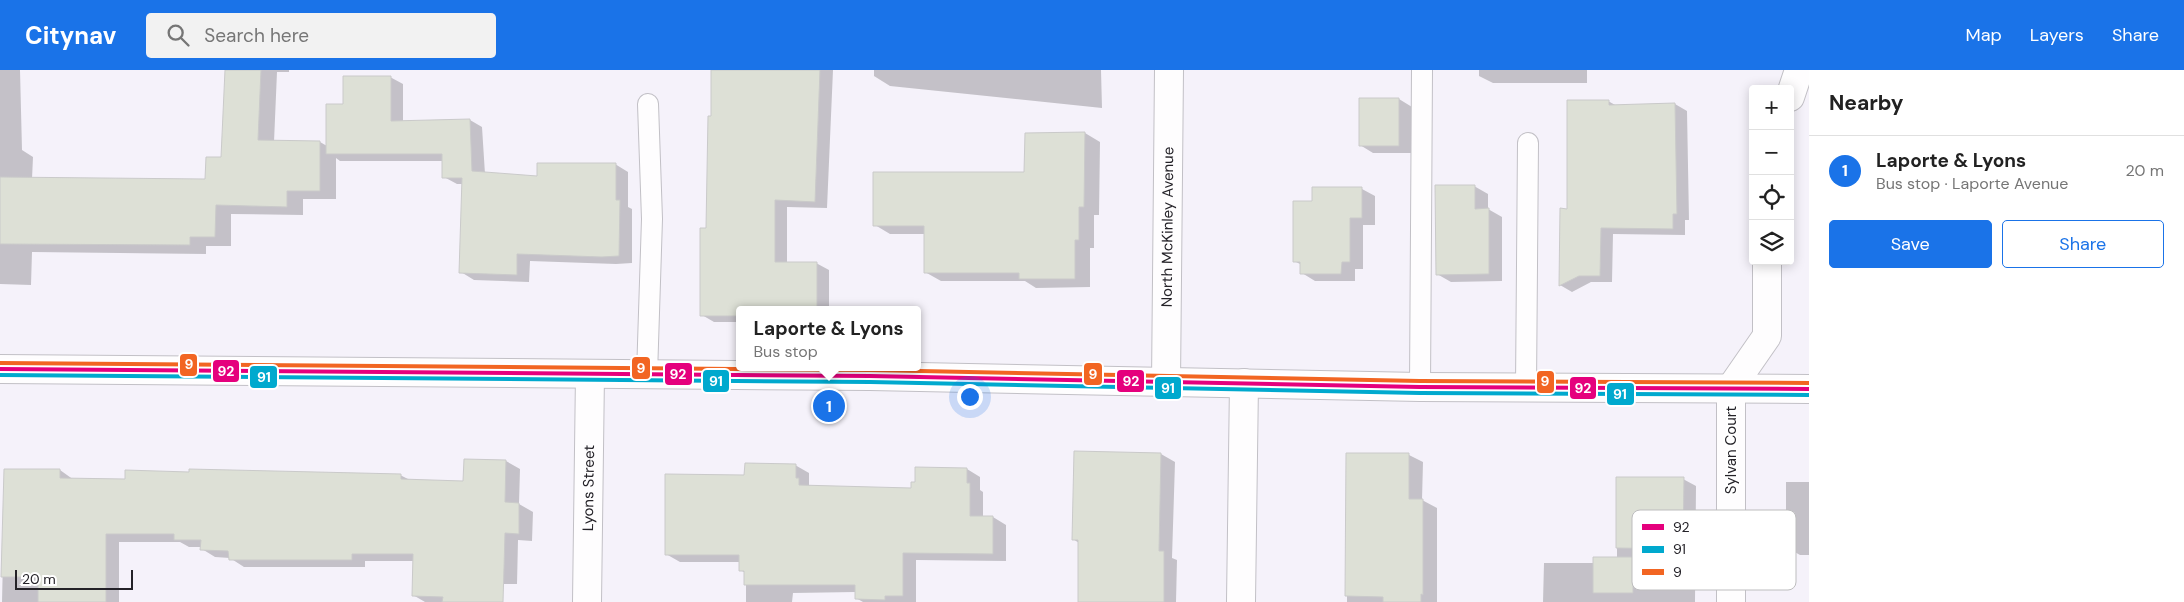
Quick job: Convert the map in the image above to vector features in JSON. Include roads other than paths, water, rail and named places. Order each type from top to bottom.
[{"type":"street","name":"North McKinley Avenue","points":[[1166,383],[1169,70]]},
{"type":"street","points":[[1794,85],[1799,70]]},
{"type":"street","points":[[1731,388],[1767,336],[1767,265]]},
{"type":"street","points":[[0,369],[870,376],[1420,387],[1809,389]]},
{"type":"street","name":"Lyons Street","points":[[587,602],[590,374]]},
{"type":"street","points":[[1241,602],[1244,383]]},
{"type":"street","name":"Sylvan Court","points":[[1731,388],[1731,510]]},
{"type":"lane","points":[[1420,387],[1422,70]]},
{"type":"lane","points":[[647,375],[652,219],[648,104]]},
{"type":"lane","points":[[1526,387],[1528,143]]},
{"type":"place","name":"Laporte & Lyons","points":[[829,406]]}]
